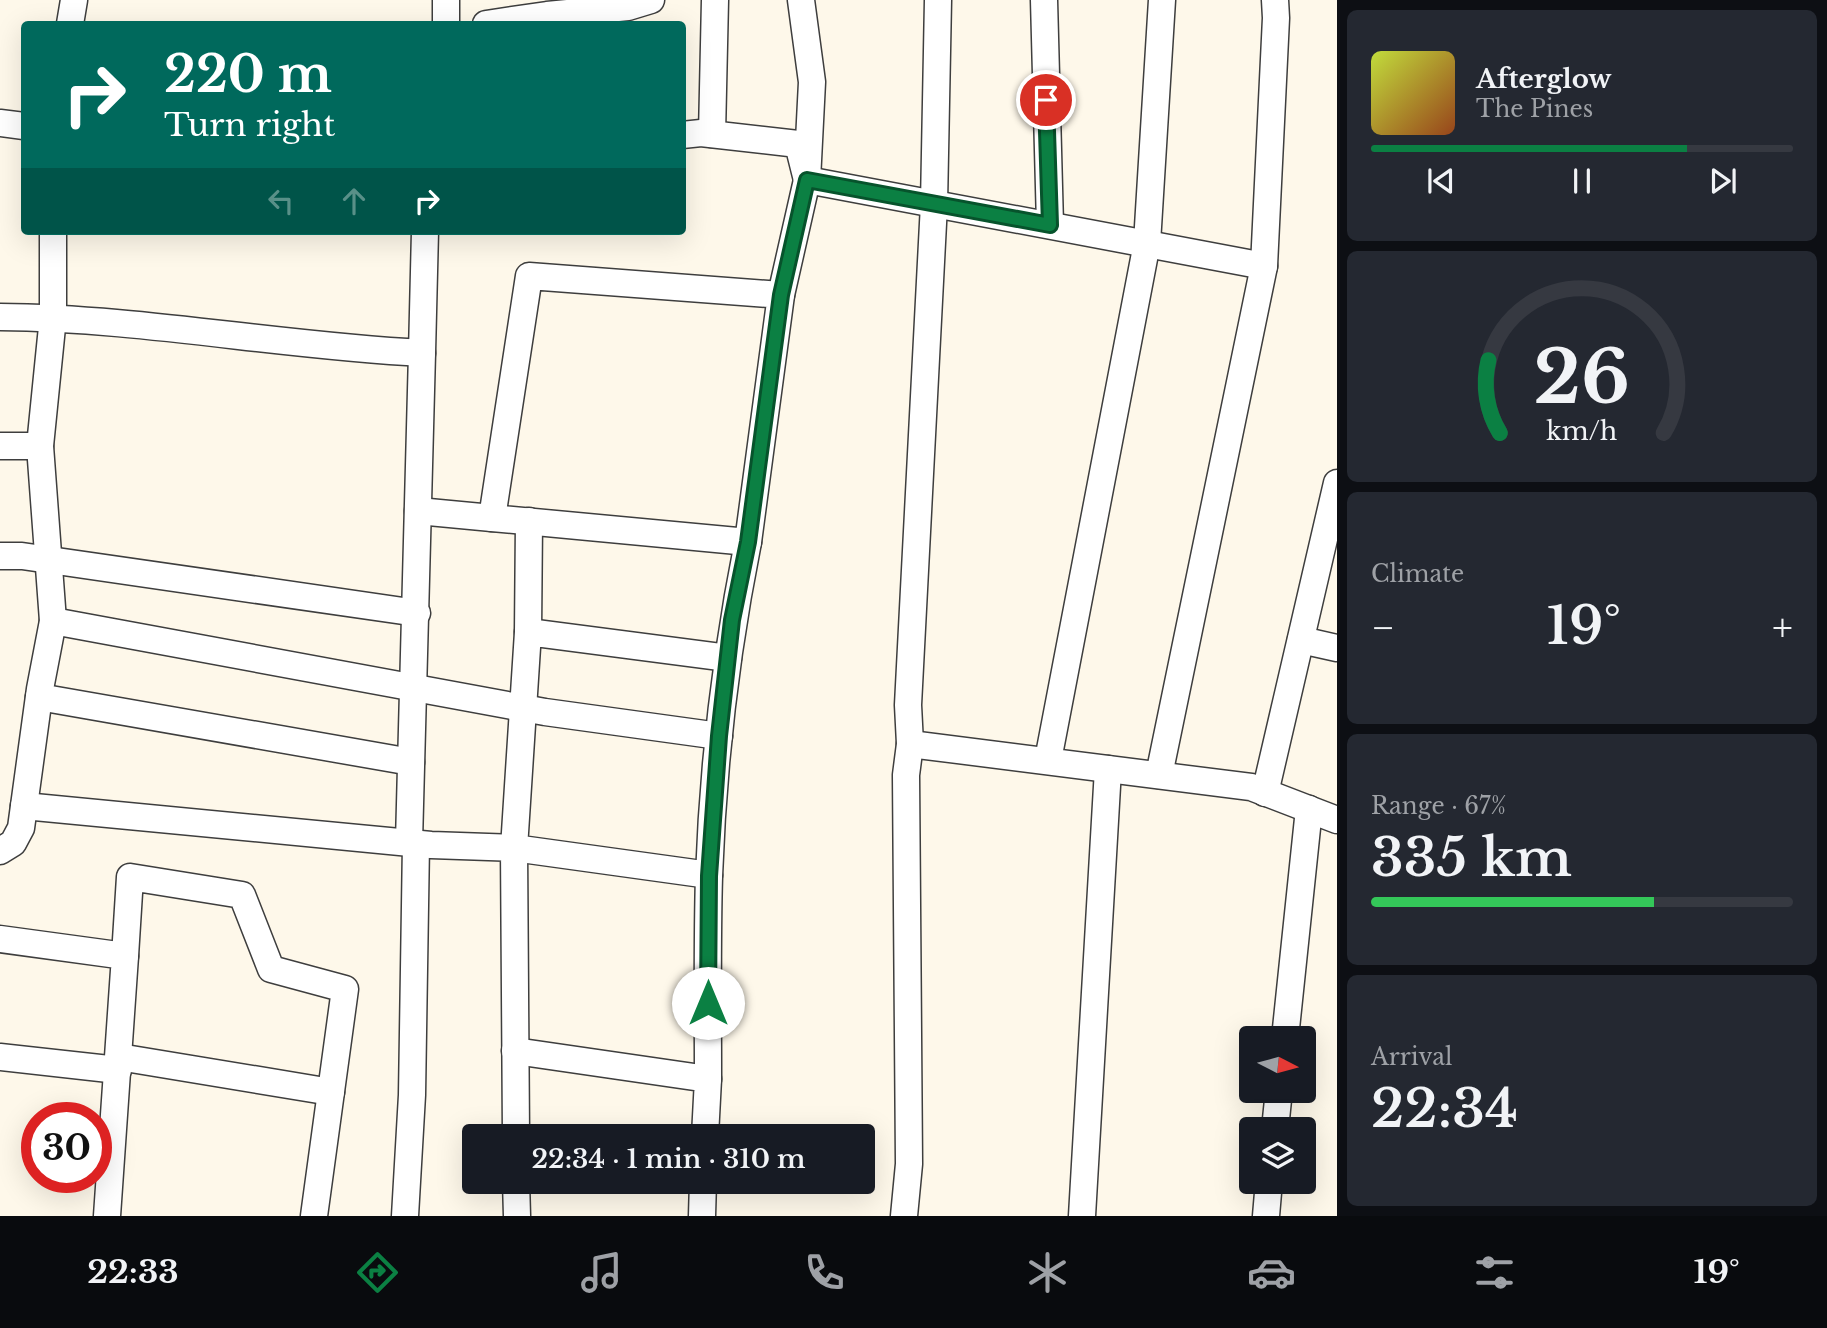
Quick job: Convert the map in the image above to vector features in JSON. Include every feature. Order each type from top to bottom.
[{"type":"street","points":[[70,21],[74,0]]},
{"type":"street","points":[[446,0],[446,21]]},
{"type":"street","points":[[712,135],[715,0]]},
{"type":"street","points":[[706,1124],[709,876],[719,736],[732,620],[748,542],[781,295],[807,180],[812,82],[801,0]]},
{"type":"street","points":[[904,1216],[909,1164],[906,775],[910,744],[908,705],[934,204],[938,0]]},
{"type":"street","points":[[1044,0],[1050,225]]},
{"type":"street","points":[[1048,760],[1147,243],[1162,0]]},
{"type":"street","points":[[1159,775],[1265,265],[1275,0]]},
{"type":"street","points":[[547,20],[640,10]]},
{"type":"street","points":[[0,123],[21,126]]},
{"type":"street","points":[[686,135],[798,144],[807,180]]},
{"type":"street","points":[[807,180],[1265,265]]},
{"type":"street","points":[[0,851],[13,843],[21,828],[39,697],[53,621],[40,446],[53,317],[53,235]]},
{"type":"street","points":[[405,1216],[412,1095],[411,762],[425,235]]},
{"type":"street","points":[[492,518],[529,276],[781,295]]},
{"type":"street","points":[[0,317],[53,317],[348,350],[422,353]]},
{"type":"street","points":[[0,446],[40,446]]},
{"type":"street","points":[[1265,793],[1337,483]]},
{"type":"street","points":[[418,510],[748,542]]},
{"type":"street","points":[[516,1124],[514,848],[528,632],[528,521]]},
{"type":"street","points":[[0,556],[22,556],[417,613]]},
{"type":"street","points":[[53,621],[523,708],[719,736]]},
{"type":"street","points":[[528,632],[728,658]]},
{"type":"street","points":[[1301,640],[1337,648]]},
{"type":"street","points":[[39,697],[411,762]]},
{"type":"street","points":[[910,744],[1251,787],[1337,820]]},
{"type":"street","points":[[1082,1216],[1108,769]]},
{"type":"street","points":[[24,806],[413,843],[514,848],[709,876]]},
{"type":"street","points":[[1286,1026],[1309,809]]},
{"type":"street","points":[[107,1216],[130,877],[242,895],[271,969],[345,989],[314,1216]]},
{"type":"street","points":[[0,939],[125,956]]},
{"type":"street","points":[[516,1051],[708,1079]]},
{"type":"street","points":[[0,1057],[119,1063],[331,1092]]},
{"type":"street","points":[[516,1194],[517,1216]]},
{"type":"street","points":[[702,1216],[703,1194]]},
{"type":"street","points":[[1266,1216],[1268,1194]]},
{"type":"route","points":[[708,1003],[709,876],[719,736],[732,620],[748,542],[781,295],[807,180],[1050,225],[1046,100]]}]
